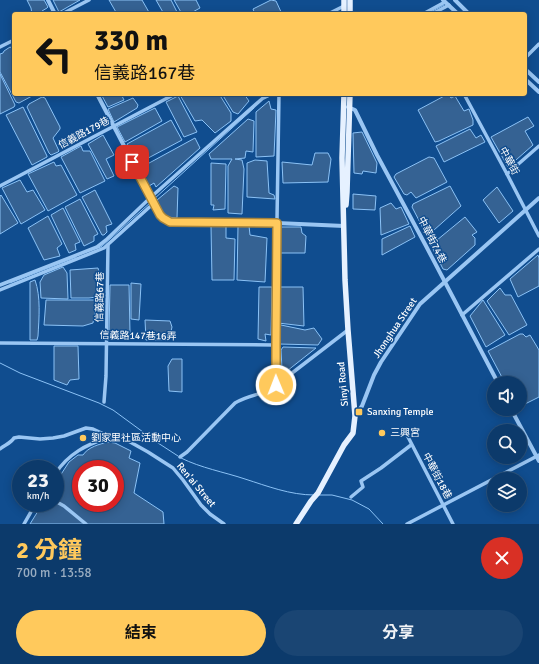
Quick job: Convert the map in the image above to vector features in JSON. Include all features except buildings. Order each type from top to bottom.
[{"type":"main road","points":[[350,0],[350,12]]},
{"type":"main road","name":"Sinyi Road","points":[[296,524],[317,494],[352,433],[355,416],[348,330],[344,226],[347,192],[347,107],[344,96]]},
{"type":"main road","name":"Sinyi Road","points":[[347,107],[350,96]]},
{"type":"street","points":[[48,0],[54,12]]},
{"type":"street","points":[[66,12],[89,0]]},
{"type":"street","points":[[455,0],[467,12]]},
{"type":"street","points":[[428,12],[446,2]]},
{"type":"street","points":[[434,12],[446,2]]},
{"type":"street","points":[[446,2],[456,12]]},
{"type":"street","points":[[331,12],[344,3]]},
{"type":"street","points":[[0,47],[12,41]]},
{"type":"street","points":[[527,56],[539,44]]},
{"type":"street","points":[[527,70],[539,82]]},
{"type":"street","points":[[527,81],[539,92]]},
{"type":"street","points":[[98,96],[160,215],[170,222],[277,223],[344,226]]},
{"type":"street","name":"信義路179巷","points":[[0,186],[171,96]]},
{"type":"street","points":[[0,290],[104,248],[153,200],[266,96]]},
{"type":"street","points":[[276,385],[279,96]]},
{"type":"street","name":"中華街","points":[[465,96],[539,236]]},
{"type":"street","name":"中華街74巷","points":[[347,107],[355,110],[377,155],[494,376]]},
{"type":"street","points":[[507,174],[539,146]]},
{"type":"street","name":"Jhonghua Street","points":[[355,416],[362,406],[374,375],[381,362],[420,304],[539,198]]},
{"type":"street","points":[[0,285],[97,247],[153,200]]},
{"type":"street","name":"信義路67巷","points":[[104,402],[107,343],[108,245],[106,240]]},
{"type":"street","points":[[462,315],[539,249]]},
{"type":"street","points":[[180,457],[187,452],[235,403],[242,398],[270,390],[348,330]]},
{"type":"street","name":"信義路147巷16弄","points":[[0,342],[147,345],[276,345]]},
{"type":"street","points":[[515,416],[538,456],[539,461]]},
{"type":"street","name":"Ren'ai Street","points":[[0,449],[14,438],[53,438],[64,436],[86,428],[93,429],[110,437],[123,438],[173,468],[201,505],[210,514],[224,524]]},
{"type":"street","name":"中華街18巷","points":[[406,435],[453,524]]},
{"type":"street","points":[[64,463],[72,454],[95,442],[110,437]]},
{"type":"street","points":[[352,498],[363,487],[360,480],[381,468],[411,445]]},
{"type":"street","points":[[406,524],[538,456]]},
{"type":"street","points":[[64,506],[86,524]]},
{"type":"street","points":[[24,524],[31,512]]},
{"type":"water","points":[[27,0],[44,0],[48,7],[42,12],[32,12]]},
{"type":"water","points":[[53,0],[80,0],[59,12]]},
{"type":"water","points":[[109,0],[142,0],[149,12],[138,11],[116,12]]},
{"type":"water","points":[[156,0],[171,0],[177,12],[163,12]]},
{"type":"water","points":[[174,0],[196,0],[200,8],[193,12],[181,12]]},
{"type":"water","points":[[271,0],[276,1],[281,12],[254,12],[253,9]]},
{"type":"water","points":[[10,47],[12,48],[12,94],[0,72],[0,54]]},
{"type":"water","points":[[0,74],[15,105],[14,107],[0,114]]},
{"type":"water","points":[[13,96],[31,96],[19,103],[16,102]]},
{"type":"water","points":[[102,96],[122,96],[124,100],[108,107]]},
{"type":"water","points":[[178,96],[197,132],[184,137],[166,102]]},
{"type":"water","points":[[181,96],[220,96],[231,113],[231,121],[215,133],[202,120],[195,121]]},
{"type":"water","points":[[223,96],[245,96],[249,101],[238,114],[233,112]]},
{"type":"water","points":[[444,96],[450,96],[451,98],[455,96],[464,111],[469,109],[473,120],[473,125],[435,142],[418,110]]},
{"type":"water","points":[[42,97],[45,98],[60,127],[53,138],[59,151],[51,155],[27,107],[29,104]]},
{"type":"water","points":[[133,98],[138,105],[137,108],[114,122],[108,109]]},
{"type":"water","points":[[269,101],[271,109],[276,110],[274,156],[256,157],[256,112]]},
{"type":"water","points":[[23,107],[47,156],[32,165],[6,115]]},
{"type":"water","points":[[155,108],[162,121],[125,142],[117,127]]},
{"type":"water","points":[[528,117],[534,126],[525,131],[533,145],[508,167],[491,137]]},
{"type":"water","points":[[248,119],[254,121],[253,152],[246,151],[245,158],[235,159],[242,160],[244,169],[242,214],[228,213],[228,166],[232,159],[211,159],[209,154]]},
{"type":"water","points":[[171,120],[182,140],[137,164],[127,144]]},
{"type":"water","points":[[470,129],[476,138],[481,135],[485,142],[444,162],[436,146]]},
{"type":"water","points":[[362,132],[377,163],[376,173],[363,171],[362,174],[354,173],[353,133]]},
{"type":"water","points":[[103,135],[114,155],[106,159],[114,176],[107,179],[88,144]]},
{"type":"water","points":[[195,138],[200,148],[156,187],[154,183],[149,186],[140,168]]},
{"type":"water","points":[[81,146],[83,151],[90,151],[105,181],[80,193],[61,157]]},
{"type":"water","points":[[315,153],[328,153],[331,159],[328,182],[283,183],[282,162],[312,165]]},
{"type":"water","points":[[429,157],[434,158],[447,182],[416,198],[411,192],[407,195],[404,194],[394,177],[396,174]]},
{"type":"water","points":[[255,160],[267,161],[269,193],[274,195],[275,199],[247,197],[247,163]]},
{"type":"water","points":[[54,162],[56,166],[61,165],[77,195],[48,211],[28,174]]},
{"type":"water","points":[[211,163],[226,164],[225,209],[213,210],[214,205],[211,205]]},
{"type":"water","points":[[20,180],[27,192],[33,190],[45,210],[21,224],[2,188]]},
{"type":"water","points":[[174,186],[178,188],[177,218],[167,217],[163,214],[157,200]]},
{"type":"water","points":[[450,186],[461,206],[434,230],[430,227],[424,230],[412,207],[413,204]]},
{"type":"water","points":[[497,187],[513,211],[499,223],[483,200]]},
{"type":"water","points":[[95,190],[112,224],[106,226],[107,232],[104,235],[102,235],[82,197]]},
{"type":"water","points":[[353,194],[376,196],[375,210],[353,209]]},
{"type":"water","points":[[1,195],[18,223],[0,234],[0,196]]},
{"type":"water","points":[[80,199],[98,234],[94,236],[94,241],[84,246],[65,207]]},
{"type":"water","points":[[391,203],[396,209],[401,207],[409,224],[381,235],[380,208]]},
{"type":"water","points":[[63,208],[80,242],[75,244],[76,250],[69,253],[51,215]]},
{"type":"water","points":[[48,216],[62,244],[57,248],[60,256],[44,260],[28,228]]},
{"type":"water","points":[[465,217],[477,232],[472,235],[475,238],[475,245],[447,270],[443,269],[431,245]]},
{"type":"water","points":[[226,225],[226,238],[235,239],[234,280],[212,280],[211,226]]},
{"type":"water","points":[[238,226],[249,226],[250,235],[267,238],[265,282],[237,280]]},
{"type":"water","points":[[410,226],[415,237],[382,255],[382,239]]},
{"type":"water","points":[[280,227],[301,227],[302,233],[306,236],[305,253],[280,253]]},
{"type":"water","points":[[538,255],[539,286],[518,297],[510,279]]},
{"type":"water","points":[[63,267],[67,273],[68,299],[41,298],[40,282],[44,275]]},
{"type":"water","points":[[98,268],[100,278],[98,295],[96,297],[89,298],[71,298],[70,270]]},
{"type":"water","points":[[35,280],[39,300],[38,336],[37,340],[30,340],[30,282]]},
{"type":"water","points":[[131,283],[141,284],[139,320],[131,319]]},
{"type":"water","points":[[110,285],[129,285],[130,333],[109,333]]},
{"type":"water","points":[[259,287],[272,287],[271,335],[265,334],[266,341],[258,339]]},
{"type":"water","points":[[279,287],[303,287],[304,326],[278,323]]},
{"type":"water","points":[[500,288],[505,295],[511,295],[527,325],[509,335],[487,301]]},
{"type":"water","points":[[46,300],[97,300],[93,323],[83,326],[44,325]]},
{"type":"water","points":[[483,300],[505,335],[486,347],[470,316]]},
{"type":"water","points":[[145,320],[170,321],[172,327],[169,340],[146,340]]},
{"type":"water","points":[[281,325],[305,330],[314,328],[322,339],[318,345],[279,344],[278,328]]},
{"type":"water","points":[[520,334],[523,334],[526,337],[530,335],[539,350],[539,397],[527,403],[527,376],[501,376],[488,351]]},
{"type":"water","points":[[54,346],[78,346],[79,379],[70,380],[67,385],[54,380]]},
{"type":"water","points":[[283,347],[316,348],[287,371],[282,369],[281,350]]},
{"type":"water","points":[[172,359],[182,359],[182,392],[169,391],[168,366]]},
{"type":"water","points":[[108,442],[115,443],[131,451],[129,458],[140,463],[134,493],[163,512],[164,524],[30,524],[37,512],[64,512],[64,470],[69,462],[78,455],[83,455],[91,448]]},
{"type":"waterway","points":[[431,12],[444,5]]},
{"type":"waterway","points":[[264,99],[271,96]]},
{"type":"waterway","points":[[153,200],[254,108]]},
{"type":"waterway","points":[[98,248],[101,247],[151,202]]},
{"type":"waterway","points":[[10,283],[76,257]]},
{"type":"waterway","points":[[0,363],[20,373],[99,403],[113,410],[178,456]]},
{"type":"waterway","points":[[181,458],[279,490],[305,495],[314,495]]},
{"type":"waterway","points":[[319,495],[332,495],[352,500],[369,509],[383,524]]},
{"type":"place","name":"Sanxing Temple","points":[[359,412]]},
{"type":"place","name":"三興宮","points":[[382,433]]},
{"type":"place","name":"劉家里社區活動中心","points":[[83,438]]},
{"type":"route","points":[[132,162],[152,197],[160,215],[170,222],[277,223],[276,385]]}]
